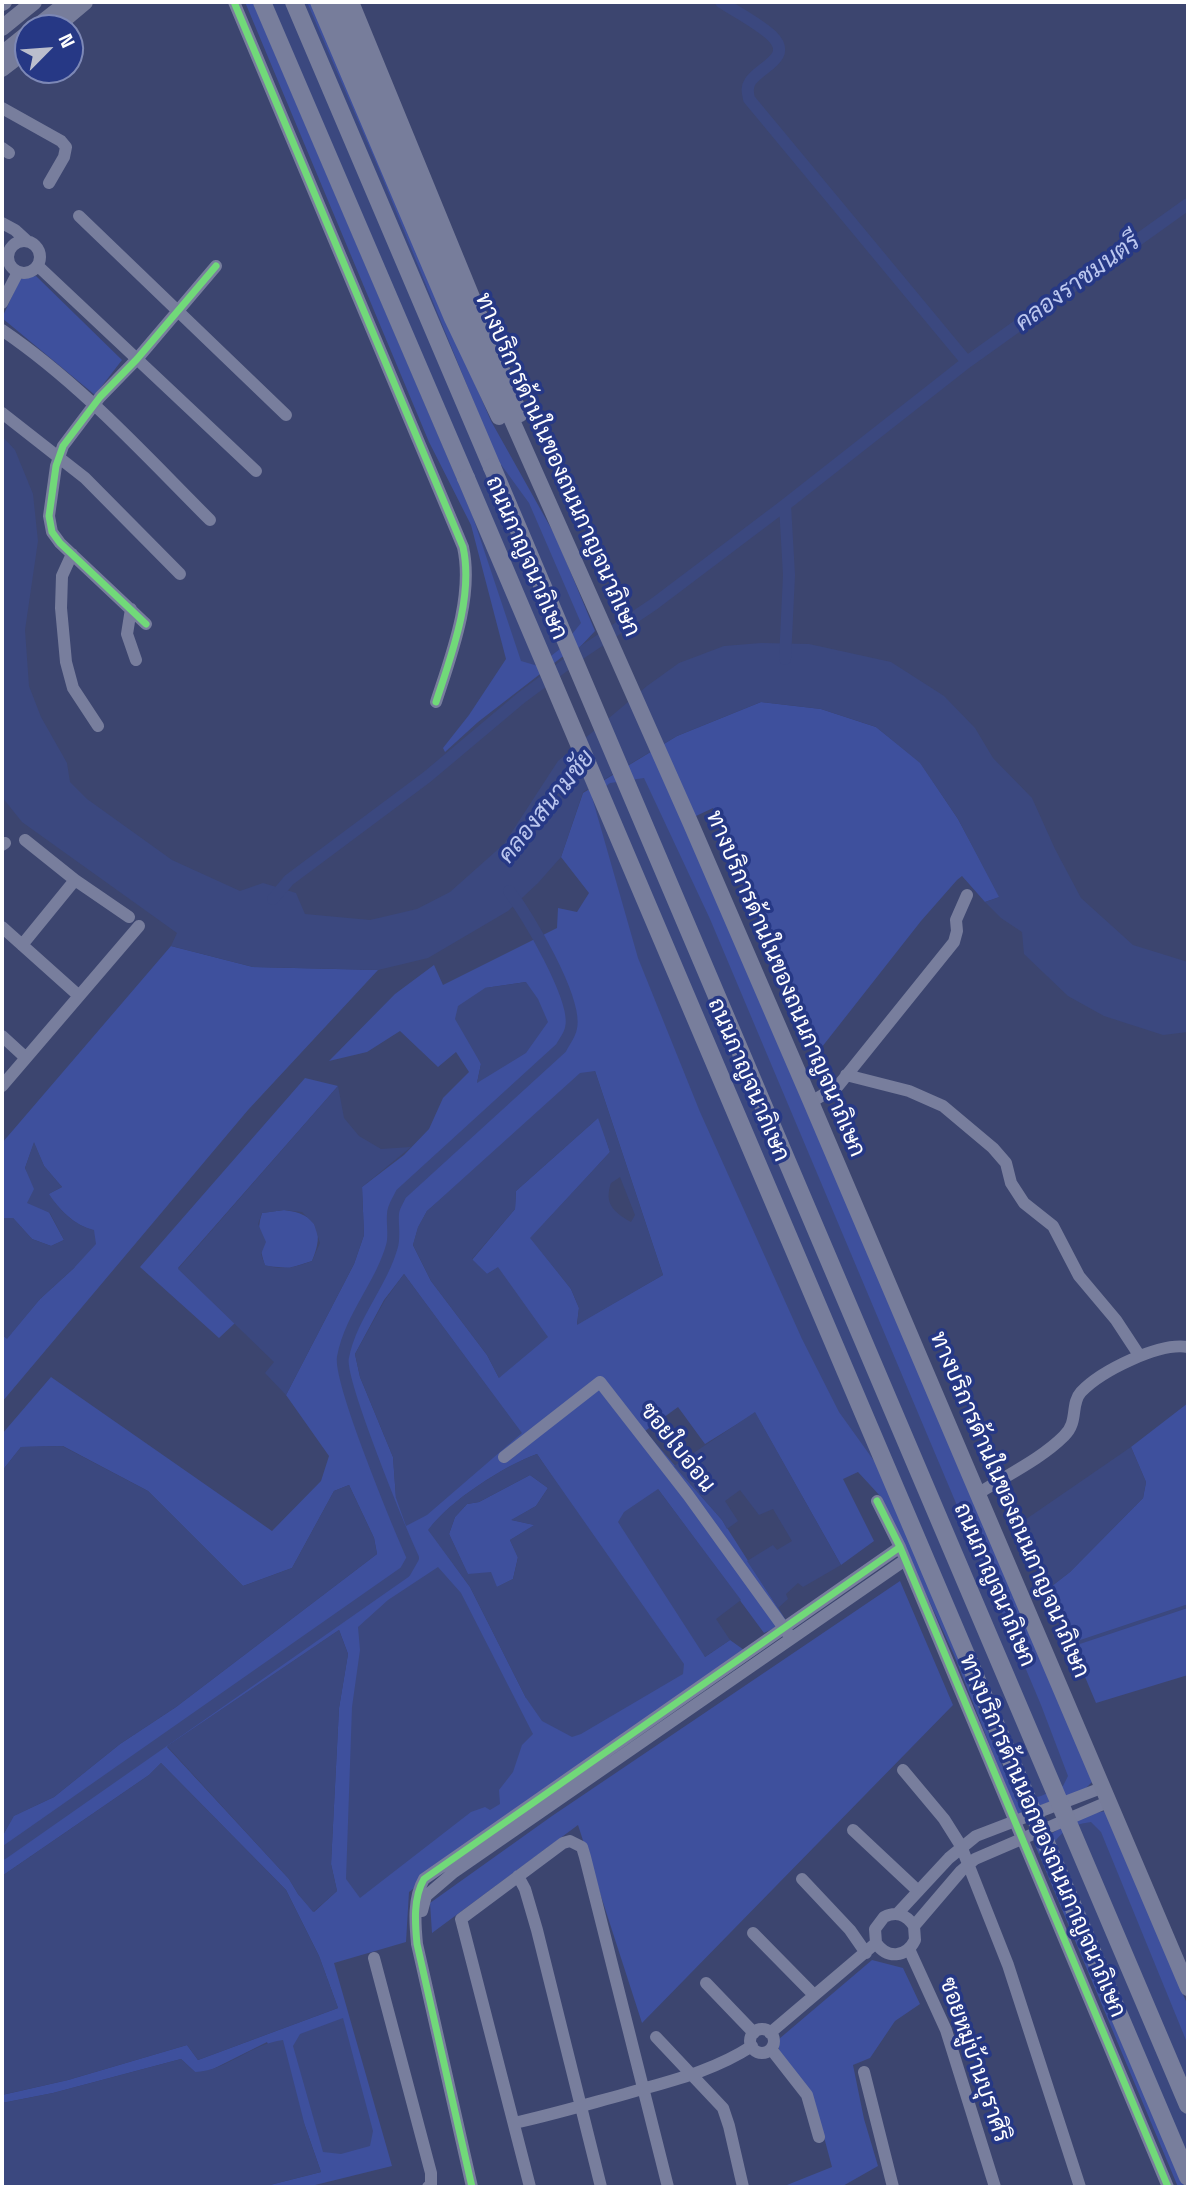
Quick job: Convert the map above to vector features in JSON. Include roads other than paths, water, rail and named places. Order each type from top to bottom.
[{"type":"highway","name":"ถนนกาญจนาภิเษก","points":[[262,2],[1188,2177]]},
{"type":"highway","name":"ถนนกาญจนาภิเษก","points":[[294,2],[1188,2105]]},
{"type":"main road","points":[[2,28],[34,2]]},
{"type":"main road","points":[[53,14],[68,2]]},
{"type":"main road","points":[[71,14],[85,2]]},
{"type":"main road","points":[[318,2],[461,339],[561,533]]},
{"type":"main road","name":"ทางบริการด้านในของถนนกาญจนาภิเษก","points":[[334,2],[561,533],[811,1102],[1187,1980]]},
{"type":"main road","points":[[351,2],[495,350],[561,533]]},
{"type":"street","points":[[234,2],[463,547],[466,558],[465,586],[457,636],[436,702]]},
{"type":"street","points":[[2,108],[61,141],[66,148],[64,157],[49,183]]},
{"type":"street","points":[[79,216],[286,415]]},
{"type":"street","points":[[2,223],[15,230],[27,242]]},
{"type":"street","points":[[18,242],[27,242],[37,246],[40,253],[38,266],[25,273],[18,272],[5,254],[18,242]]},
{"type":"street","points":[[38,266],[256,471]]},
{"type":"street","points":[[146,624],[52,532],[49,516],[56,466],[63,446],[94,404],[137,359],[216,266]]},
{"type":"street","points":[[2,303],[18,272]]},
{"type":"street","points":[[2,330],[26,346],[94,404],[210,520]]},
{"type":"street","points":[[2,413],[85,478],[180,574]]},
{"type":"street","points":[[72,554],[62,576],[61,608],[66,662],[73,688],[99,726]]},
{"type":"street","points":[[131,609],[127,634],[136,660]]},
{"type":"street","points":[[2,1086],[78,995],[134,921],[75,880],[25,840]]},
{"type":"street","points":[[22,945],[75,880]]},
{"type":"street","points":[[811,1102],[834,1090],[954,942],[956,920],[967,895]]},
{"type":"street","points":[[2,927],[78,995]]},
{"type":"street","points":[[2,1036],[26,1058]]},
{"type":"street","points":[[846,1075],[909,1091],[943,1106],[993,1148],[1006,1163],[1011,1183],[1024,1203],[1053,1226],[1079,1276],[1116,1321],[1139,1355]]},
{"type":"street","points":[[979,1493],[1060,1439],[1073,1426],[1081,1392],[1139,1355],[1161,1349],[1188,1347]]},
{"type":"street","name":"ซอยใบอ่อน","points":[[503,1457],[600,1382],[688,1496],[788,1634]]},
{"type":"street","name":"ทางบริการด้านนอกของถนนกาญจนาภิเษก","points":[[877,1501],[902,1554],[1168,2187]]},
{"type":"street","points":[[471,2187],[417,1944],[415,1910],[421,1885],[434,1872],[659,1722],[902,1554]]},
{"type":"street","points":[[480,2187],[426,1958],[423,1900],[454,1872],[659,1722]]},
{"type":"street","points":[[903,1770],[944,1819],[961,1846],[1008,1965],[1080,2187]]},
{"type":"street","points":[[897,1914],[961,1846],[976,1836],[1107,1794]]},
{"type":"street","points":[[914,1926],[975,1859],[1107,1794]]},
{"type":"street","points":[[853,1830],[917,1890]]},
{"type":"street","points":[[530,2187],[461,1919],[562,1843],[569,1841],[582,1847],[668,2187]]},
{"type":"street","points":[[518,1875],[537,1930],[600,2187]]},
{"type":"street","points":[[802,1879],[850,1930],[866,1953]]},
{"type":"street","points":[[897,1914],[904,1916],[914,1926],[915,1940],[909,1949],[900,1955],[893,1955],[880,1949],[876,1943],[875,1929],[884,1917],[897,1914]]},
{"type":"street","points":[[753,1933],[814,1995]]},
{"type":"street","points":[[770,2033],[876,1943]]},
{"type":"street","name":"ซอยหมู่บ้านบุราศิริ","points":[[909,1949],[946,2030],[995,2187]]},
{"type":"street","points":[[374,1958],[431,2174],[431,2185],[428,2187]]},
{"type":"street","points":[[514,2123],[582,2107],[692,2075],[753,2040],[762,2029],[770,2033],[774,2041],[771,2049],[763,2053],[753,2040],[706,1983]]},
{"type":"street","points":[[656,2037],[723,2108],[743,2187]]},
{"type":"street","points":[[771,2049],[807,2095],[818,2137]]},
{"type":"street","points":[[864,2072],[893,2187]]},
{"type":"water","points":[[253,2],[307,2],[378,167],[497,459],[529,503],[581,623],[560,649],[538,666],[521,661],[473,517]]},
{"type":"water","name":"คลองสนามชัย","points":[[2,436],[15,450],[33,494],[38,541],[25,630],[29,686],[41,717],[67,763],[70,782],[87,799],[172,860],[240,891],[263,883],[296,893],[305,914],[370,920],[417,909],[450,892],[504,844],[558,761],[647,686],[679,663],[724,646],[761,643],[809,644],[891,662],[944,696],[975,728],[993,758],[1032,798],[1081,898],[1133,945],[1188,962],[1188,1032],[1163,1035],[1104,1016],[1068,996],[1024,954],[1022,932],[1001,918],[985,902],[999,897],[958,819],[920,763],[876,727],[821,709],[761,702],[677,736],[583,792],[561,857],[538,883],[508,911],[428,958],[378,970],[253,967],[171,946],[177,933],[22,822],[2,797]]},
{"type":"water","points":[[644,778],[710,919],[1041,1705],[1068,1776],[1063,1786],[1041,1796],[1017,1802],[882,1472],[839,1412],[802,1339],[700,1112],[638,958],[592,797],[610,783]]},
{"type":"water","points":[[526,982],[538,999],[548,1022],[526,1053],[477,1083],[481,1064],[455,1019],[458,1006],[485,988]]},
{"type":"water","points":[[595,1071],[663,1275],[577,1325],[579,1308],[571,1289],[530,1238],[610,1152],[598,1118],[516,1191],[515,1209],[472,1259],[487,1274],[498,1267],[548,1337],[499,1378],[487,1355],[431,1281],[413,1245],[418,1227],[427,1211],[580,1073]],"holes":[[[620,1177],[635,1215],[631,1222],[615,1211],[610,1201],[611,1183]]]},
{"type":"water","points":[[338,1086],[344,1118],[359,1136],[381,1149],[411,1147],[362,1187],[364,1235],[354,1264],[286,1395],[265,1373],[274,1362],[178,1269]],"holes":[[[284,1210],[302,1212],[314,1224],[320,1243],[312,1261],[289,1268],[265,1265],[261,1254],[266,1242],[258,1224],[262,1213]]]},
{"type":"water","points":[[34,1142],[44,1166],[62,1187],[49,1194],[68,1216],[80,1225],[94,1230],[96,1244],[40,1299],[7,1339],[2,1335],[2,1218],[13,1218],[32,1239],[51,1246],[64,1240],[50,1213],[27,1203],[34,1189],[25,1168]]},
{"type":"water","points":[[404,1274],[522,1433],[427,1515],[406,1526],[396,1498],[393,1457],[360,1377],[355,1354],[385,1300]]},
{"type":"water","points":[[755,1412],[841,1565],[803,1587],[798,1583],[786,1594],[788,1599],[778,1608],[747,1561],[773,1545],[777,1550],[792,1541],[773,1509],[759,1515],[740,1490],[725,1501],[738,1521],[727,1529],[674,1466]]},
{"type":"water","points":[[62,1446],[148,1491],[243,1586],[292,1568],[334,1491],[349,1485],[374,1538],[377,1554],[176,1707],[120,1744],[54,1797],[14,1816],[2,1837],[2,1471],[21,1447]]},
{"type":"water","points":[[1131,1447],[1146,1482],[1143,1498],[1070,1572],[1048,1589],[1019,1524]]},
{"type":"water","points":[[537,1454],[684,1664],[683,1674],[572,1737],[542,1721],[526,1698],[470,1587],[428,1530],[463,1496]],"holes":[[[530,1475],[548,1488],[536,1506],[511,1520],[534,1525],[510,1540],[518,1558],[513,1579],[497,1587],[491,1572],[468,1574],[449,1534],[455,1517],[467,1504],[479,1502]]]},
{"type":"water","points":[[658,1489],[741,1600],[716,1619],[730,1640],[705,1657],[618,1522],[624,1512]]},
{"type":"water","points":[[438,1567],[461,1593],[533,1734],[522,1745],[513,1772],[499,1790],[500,1804],[490,1810],[485,1807],[471,1812],[360,1898],[346,1879],[352,1707],[360,1650],[358,1627],[388,1600]]},
{"type":"water","points":[[339,1630],[348,1654],[339,1708],[331,1864],[337,1891],[313,1912],[289,1879],[167,1746]]},
{"type":"water","points":[[161,1763],[286,1890],[319,1956],[338,2008],[198,2060],[187,2045],[68,2080],[2,2095],[2,1876],[149,1775]]},
{"type":"water","points":[[1091,1822],[1101,1832],[1188,2045],[1188,2187],[1185,2187],[1109,2014],[1045,1857],[1063,1833],[1075,1826]]},
{"type":"water","points":[[343,2018],[373,2131],[370,2146],[341,2154],[323,2152],[293,2046],[300,2034]]},
{"type":"water","points":[[283,2040],[305,2126],[321,2172],[262,2187],[2,2187],[2,2103],[53,2093],[181,2059],[195,2072],[206,2071],[271,2042]]},
{"type":"waterway","points":[[721,2],[761,27],[778,44],[779,50],[773,62],[749,84],[749,99],[967,362],[785,505],[789,575],[785,659]]},
{"type":"waterway","name":"คลองราชมนตรี","points":[[967,362],[1188,204]]},
{"type":"waterway","points":[[273,899],[289,880],[427,777],[521,698],[654,604],[785,505]]},
{"type":"waterway","points":[[2,1854],[405,1572],[413,1558],[360,1423],[344,1371],[343,1357],[352,1328],[387,1260],[393,1242],[393,1211],[401,1194],[561,1048],[570,1031],[571,1015],[559,978],[538,937],[509,891]]},
{"type":"waterway","points":[[1080,1642],[1188,1606]]}]
